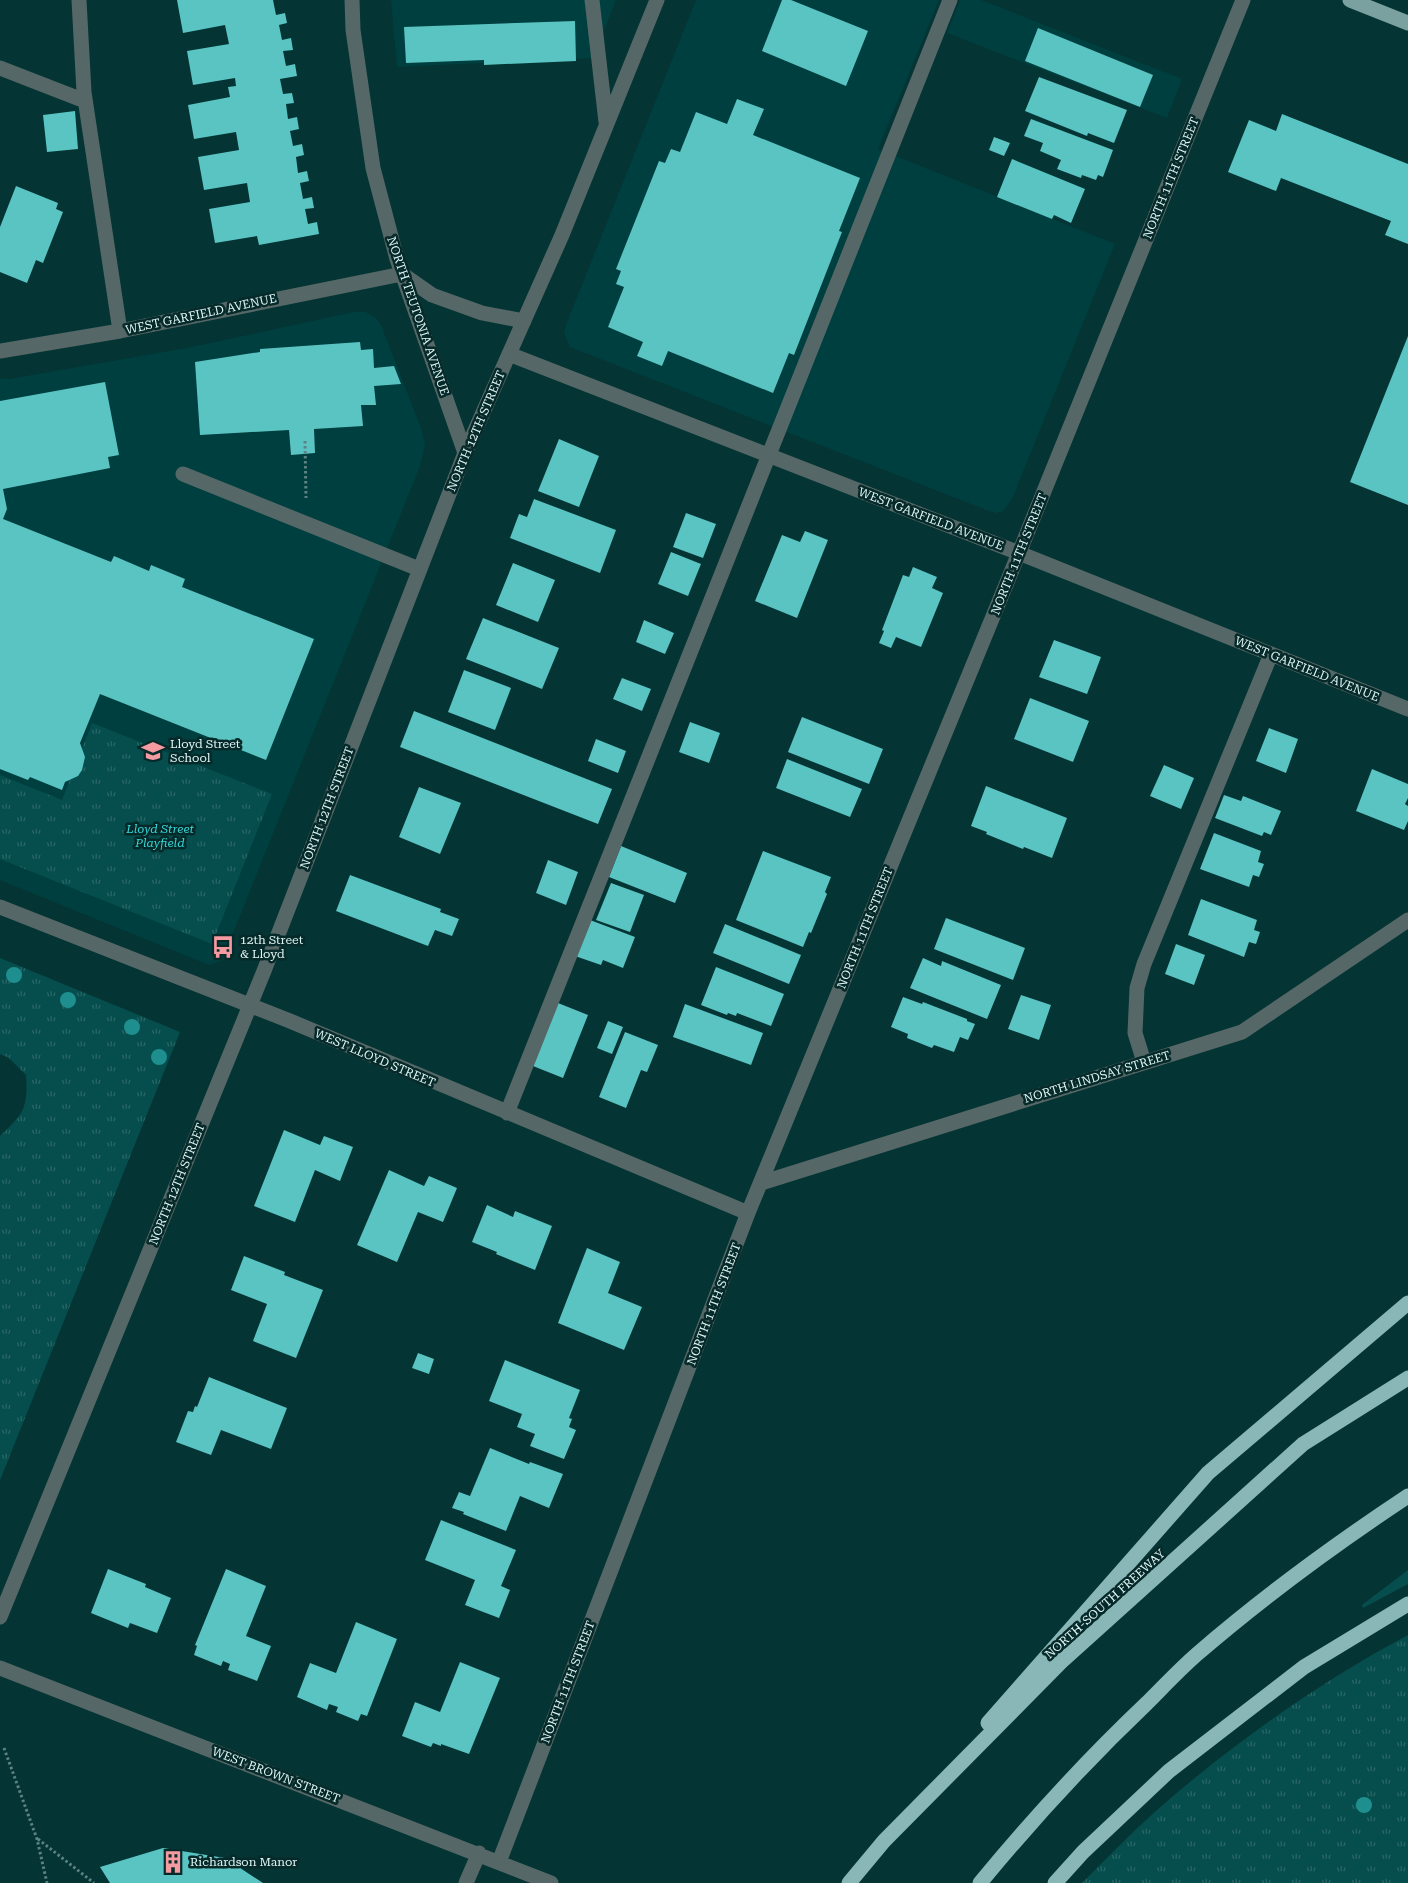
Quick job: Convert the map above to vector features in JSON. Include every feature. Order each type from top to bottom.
[{"type":"highway","points":[[884,1841],[1208,1473],[1408,1302]]},
{"type":"highway","name":"NORTH-SOUTH FREEWAY","points":[[849,1883],[884,1841],[1061,1662],[1303,1444],[1408,1378]]},
{"type":"highway","points":[[980,1883],[1032,1822],[1111,1737],[1195,1656],[1313,1562],[1408,1496]]},
{"type":"highway","points":[[1055,1883],[1083,1852],[1169,1771],[1304,1667],[1408,1604]]},
{"type":"main road","points":[[1350,0],[1408,23]]},
{"type":"street","points":[[79,0],[85,101],[120,331]]},
{"type":"street","name":"NORTH TEUTONIA AVENUE","points":[[352,0],[353,30],[373,168],[402,274],[466,453]]},
{"type":"street","points":[[592,0],[606,124]]},
{"type":"street","name":"NORTH 12TH STREET","points":[[0,1617],[249,1006],[466,453],[562,235],[657,0]]},
{"type":"street","points":[[507,1113],[950,0]]},
{"type":"street","name":"NORTH 11TH STREET","points":[[499,1862],[748,1213],[1020,553],[1243,0]]},
{"type":"street","points":[[0,68],[85,101]]},
{"type":"street","points":[[402,274],[432,295],[482,313],[524,321]]},
{"type":"street","name":"WEST GARFIELD AVENUE","points":[[0,351],[120,331],[402,274]]},
{"type":"street","name":"WEST GARFIELD AVENUE","points":[[509,354],[1020,553],[1408,709]]},
{"type":"street","points":[[183,474],[420,569]]},
{"type":"street","points":[[1144,1062],[1135,1033],[1137,988],[1144,964],[1271,654]]},
{"type":"street","name":"WEST LLOYD STREET","points":[[0,907],[249,1006],[748,1213]]},
{"type":"street","name":"NORTH LINDSAY STREET","points":[[761,1183],[1242,1032],[1408,920]]},
{"type":"street","name":"WEST BROWN STREET","points":[[0,1668],[479,1853],[551,1883]]},
{"type":"street","points":[[466,1883],[479,1853]]},
{"type":"path","points":[[305,441],[306,524]]},
{"type":"path","points":[[4,1748],[37,1839],[47,1883]]},
{"type":"path","points":[[37,1839],[94,1883]]},
{"type":"shaded area","points":[[391,0],[616,0],[593,58],[397,67]]},
{"type":"shaded area","points":[[696,0],[939,0],[878,149],[1115,244],[1012,499],[1003,511],[996,513],[989,511],[570,347],[564,333],[566,325]]},
{"type":"shaded area","points":[[960,0],[981,0],[1182,79],[1167,118],[947,33]]},
{"type":"shaded area","name":"Lloyd Street School","points":[[354,312],[365,312],[375,317],[381,325],[421,428],[425,445],[420,466],[224,956],[220,961],[209,965],[0,880],[0,378],[9,379],[187,348]]},
{"type":"green space","name":"Lloyd Street Playfield","points":[[92,723],[272,794],[212,944],[0,859],[0,775],[62,800]]},
{"type":"green space","points":[[0,958],[180,1032],[0,1480],[0,1136],[23,1110],[26,1095],[26,1075],[9,1058],[0,1054]]},
{"type":"green space","points":[[1408,1570],[1408,1584],[1363,1608],[1362,1605]]},
{"type":"green space","points":[[1408,1635],[1408,1883],[1082,1883],[1156,1811],[1245,1739],[1341,1673]]},
{"type":"building","points":[[177,0],[273,0],[276,15],[285,13],[287,23],[279,25],[282,40],[291,38],[293,50],[283,51],[286,66],[295,64],[297,76],[280,79],[283,94],[292,93],[294,103],[286,104],[288,119],[297,117],[299,129],[290,131],[293,146],[302,144],[304,155],[296,157],[298,173],[307,171],[309,181],[300,183],[303,199],[312,197],[314,208],[305,209],[308,224],[317,222],[319,234],[259,245],[257,236],[215,243],[209,209],[250,202],[247,183],[204,190],[198,157],[239,150],[236,132],[194,139],[188,105],[230,97],[228,87],[236,86],[235,78],[193,85],[187,51],[229,44],[225,25],[183,33]]},
{"type":"building","points":[[782,0],[791,0],[868,31],[846,86],[762,51]]},
{"type":"building","points":[[575,21],[576,61],[484,65],[484,60],[406,63],[404,27]]},
{"type":"building","points":[[1038,28],[1153,75],[1140,107],[1025,61]]},
{"type":"building","points":[[1039,77],[1127,110],[1114,143],[1088,133],[1087,136],[1025,111]]},
{"type":"building","points":[[737,99],[764,109],[753,135],[860,178],[839,231],[842,232],[794,355],[789,353],[773,393],[668,351],[662,366],[637,356],[643,342],[608,327],[624,287],[616,284],[621,271],[616,269],[659,161],[665,163],[671,149],[680,152],[696,112],[727,124]]},
{"type":"building","points":[[75,111],[78,149],[47,152],[43,115]]},
{"type":"building","points":[[1282,114],[1408,164],[1408,244],[1385,235],[1391,221],[1281,178],[1276,191],[1228,172],[1249,120],[1276,131]]},
{"type":"building","points":[[1031,119],[1113,150],[1103,177],[1098,175],[1096,180],[1082,175],[1081,178],[1057,169],[1061,160],[1040,151],[1043,143],[1024,136]]},
{"type":"building","points":[[994,137],[1010,143],[1004,156],[989,150]]},
{"type":"building","points":[[1012,159],[1085,189],[1071,223],[1054,215],[1052,219],[997,197]]},
{"type":"building","points":[[16,186],[58,203],[56,209],[63,212],[43,263],[36,260],[27,283],[0,272],[0,227]]},
{"type":"building","points":[[1408,336],[1408,505],[1350,482]]},
{"type":"building","points":[[360,342],[361,350],[373,349],[374,368],[394,366],[401,384],[374,386],[376,405],[361,405],[363,426],[314,429],[315,453],[291,455],[289,430],[200,435],[195,362],[260,352],[260,349]]},
{"type":"building","points":[[105,382],[119,455],[108,457],[110,468],[3,489],[7,509],[3,519],[111,562],[114,556],[149,571],[151,565],[185,579],[182,587],[314,639],[266,760],[100,694],[80,743],[85,757],[82,770],[78,776],[65,782],[62,790],[30,777],[28,780],[0,769],[0,401]]},
{"type":"building","points":[[559,439],[599,456],[579,507],[538,491]]},
{"type":"building","points":[[534,499],[616,530],[600,573],[510,538],[519,514],[527,517]]},
{"type":"building","points":[[686,513],[716,524],[703,558],[673,547]]},
{"type":"building","points":[[805,531],[828,540],[797,618],[755,601],[782,535],[800,542]]},
{"type":"building","points":[[671,552],[701,564],[688,596],[658,584]]},
{"type":"building","points":[[513,563],[555,580],[538,622],[496,605]]},
{"type":"building","points":[[913,567],[937,577],[932,588],[943,593],[921,647],[896,637],[891,648],[879,643],[884,631],[882,630],[903,575],[909,577]]},
{"type":"building","points":[[483,618],[559,648],[542,689],[466,659]]},
{"type":"building","points":[[644,620],[674,633],[665,654],[636,642]]},
{"type":"building","points":[[1054,640],[1101,657],[1087,694],[1039,677]]},
{"type":"building","points":[[464,670],[511,688],[495,730],[448,712]]},
{"type":"building","points":[[622,678],[651,689],[642,711],[613,699]]},
{"type":"building","points":[[1030,698],[1089,721],[1073,762],[1014,739]]},
{"type":"building","points":[[414,711],[612,789],[598,824],[400,747]]},
{"type":"building","points":[[802,717],[883,749],[869,784],[788,752]]},
{"type":"building","points":[[690,722],[720,733],[709,763],[679,752]]},
{"type":"building","points":[[1269,728],[1298,739],[1286,773],[1256,761]]},
{"type":"building","points":[[596,739],[626,751],[618,773],[588,761]]},
{"type":"building","points":[[787,759],[862,789],[850,817],[776,788]]},
{"type":"building","points":[[1164,765],[1194,778],[1181,809],[1150,796]]},
{"type":"building","points":[[1372,769],[1408,784],[1408,798],[1405,804],[1408,806],[1408,821],[1404,830],[1356,811]]},
{"type":"building","points":[[986,786],[1067,818],[1052,858],[1024,847],[1023,849],[971,826]]},
{"type":"building","points":[[419,787],[461,803],[440,854],[399,837]]},
{"type":"building","points":[[1224,795],[1241,801],[1243,796],[1281,811],[1271,835],[1264,832],[1262,836],[1215,818]]},
{"type":"building","points":[[1214,833],[1261,851],[1258,862],[1264,864],[1259,877],[1253,875],[1249,887],[1200,869]]},
{"type":"building","points":[[621,846],[687,873],[675,903],[609,877]]},
{"type":"building","points":[[763,851],[831,877],[825,892],[827,894],[811,933],[809,932],[803,947],[736,920]]},
{"type":"building","points":[[548,860],[578,872],[566,905],[536,893]]},
{"type":"building","points":[[350,875],[441,909],[440,912],[459,919],[452,936],[435,930],[428,946],[336,911]]},
{"type":"building","points":[[611,883],[644,895],[630,932],[596,920]]},
{"type":"building","points":[[1201,899],[1257,920],[1254,930],[1260,932],[1256,944],[1249,942],[1244,957],[1188,935]]},
{"type":"building","points":[[946,918],[1025,948],[1013,980],[934,949]]},
{"type":"building","points":[[590,920],[635,937],[623,968],[603,960],[601,965],[575,956]]},
{"type":"building","points":[[725,924],[801,955],[789,984],[713,953]]},
{"type":"building","points":[[1176,944],[1205,955],[1194,985],[1165,974]]},
{"type":"building","points":[[923,958],[941,966],[942,961],[1001,985],[987,1019],[910,988]]},
{"type":"building","points":[[716,967],[784,994],[771,1026],[737,1013],[736,1016],[728,1013],[727,1015],[701,1005]]},
{"type":"building","points":[[1021,995],[1051,1005],[1039,1040],[1008,1029]]},
{"type":"building","points":[[903,997],[922,1004],[923,1002],[975,1024],[968,1040],[960,1037],[954,1052],[934,1045],[932,1048],[907,1038],[908,1034],[891,1027]]},
{"type":"building","points":[[558,1003],[588,1015],[563,1078],[533,1066]]},
{"type":"building","points":[[685,1004],[763,1033],[751,1065],[673,1037]]},
{"type":"building","points":[[608,1021],[623,1027],[612,1054],[597,1048]]},
{"type":"building","points":[[625,1032],[658,1045],[647,1072],[641,1070],[626,1108],[599,1097]]},
{"type":"building","points":[[284,1130],[320,1145],[324,1136],[353,1147],[340,1181],[315,1170],[295,1222],[254,1206]]},
{"type":"building","points":[[389,1170],[424,1186],[429,1176],[457,1188],[443,1222],[418,1212],[397,1262],[357,1245]]},
{"type":"building","points":[[487,1205],[513,1217],[515,1211],[552,1226],[535,1270],[472,1242]]},
{"type":"building","points":[[587,1248],[620,1262],[608,1293],[642,1307],[624,1350],[558,1323]]},
{"type":"building","points":[[244,1256],[285,1272],[284,1275],[323,1290],[296,1358],[253,1341],[267,1304],[231,1290]]},
{"type":"building","points":[[418,1353],[434,1359],[429,1374],[412,1368]]},
{"type":"building","points":[[505,1360],[580,1390],[569,1418],[572,1419],[569,1427],[576,1430],[564,1459],[530,1446],[535,1434],[517,1427],[522,1414],[489,1401]]},
{"type":"building","points":[[209,1377],[287,1408],[271,1449],[221,1430],[211,1455],[176,1442],[188,1411],[193,1412],[195,1406],[197,1407]]},
{"type":"building","points":[[490,1448],[529,1464],[530,1462],[563,1474],[549,1508],[520,1496],[506,1531],[452,1508],[459,1492],[470,1496]]},
{"type":"building","points":[[441,1520],[516,1550],[501,1586],[510,1590],[499,1618],[465,1605],[475,1580],[425,1560]]},
{"type":"building","points":[[108,1569],[146,1584],[145,1587],[171,1598],[157,1633],[130,1623],[128,1628],[91,1613]]},
{"type":"building","points":[[226,1569],[266,1586],[246,1636],[271,1646],[257,1681],[228,1670],[230,1664],[223,1661],[221,1666],[194,1655],[197,1646],[195,1645]]},
{"type":"building","points":[[356,1622],[397,1639],[367,1716],[361,1714],[358,1721],[336,1712],[338,1707],[329,1704],[327,1710],[297,1697],[310,1663],[336,1673]]},
{"type":"building","points":[[460,1662],[500,1678],[469,1754],[441,1744],[441,1746],[433,1743],[431,1747],[402,1736],[415,1702],[440,1712]]},
{"type":"building","name":"Richardson Manor","points":[[163,1848],[225,1858],[263,1883],[110,1883],[100,1867]]},
{"type":"place","name":"Lloyd Street School","points":[[153,751]]},
{"type":"place","name":"12th Street & Lloyd","points":[[223,947]]},
{"type":"place","name":"Richardson Manor","points":[[173,1862]]}]
